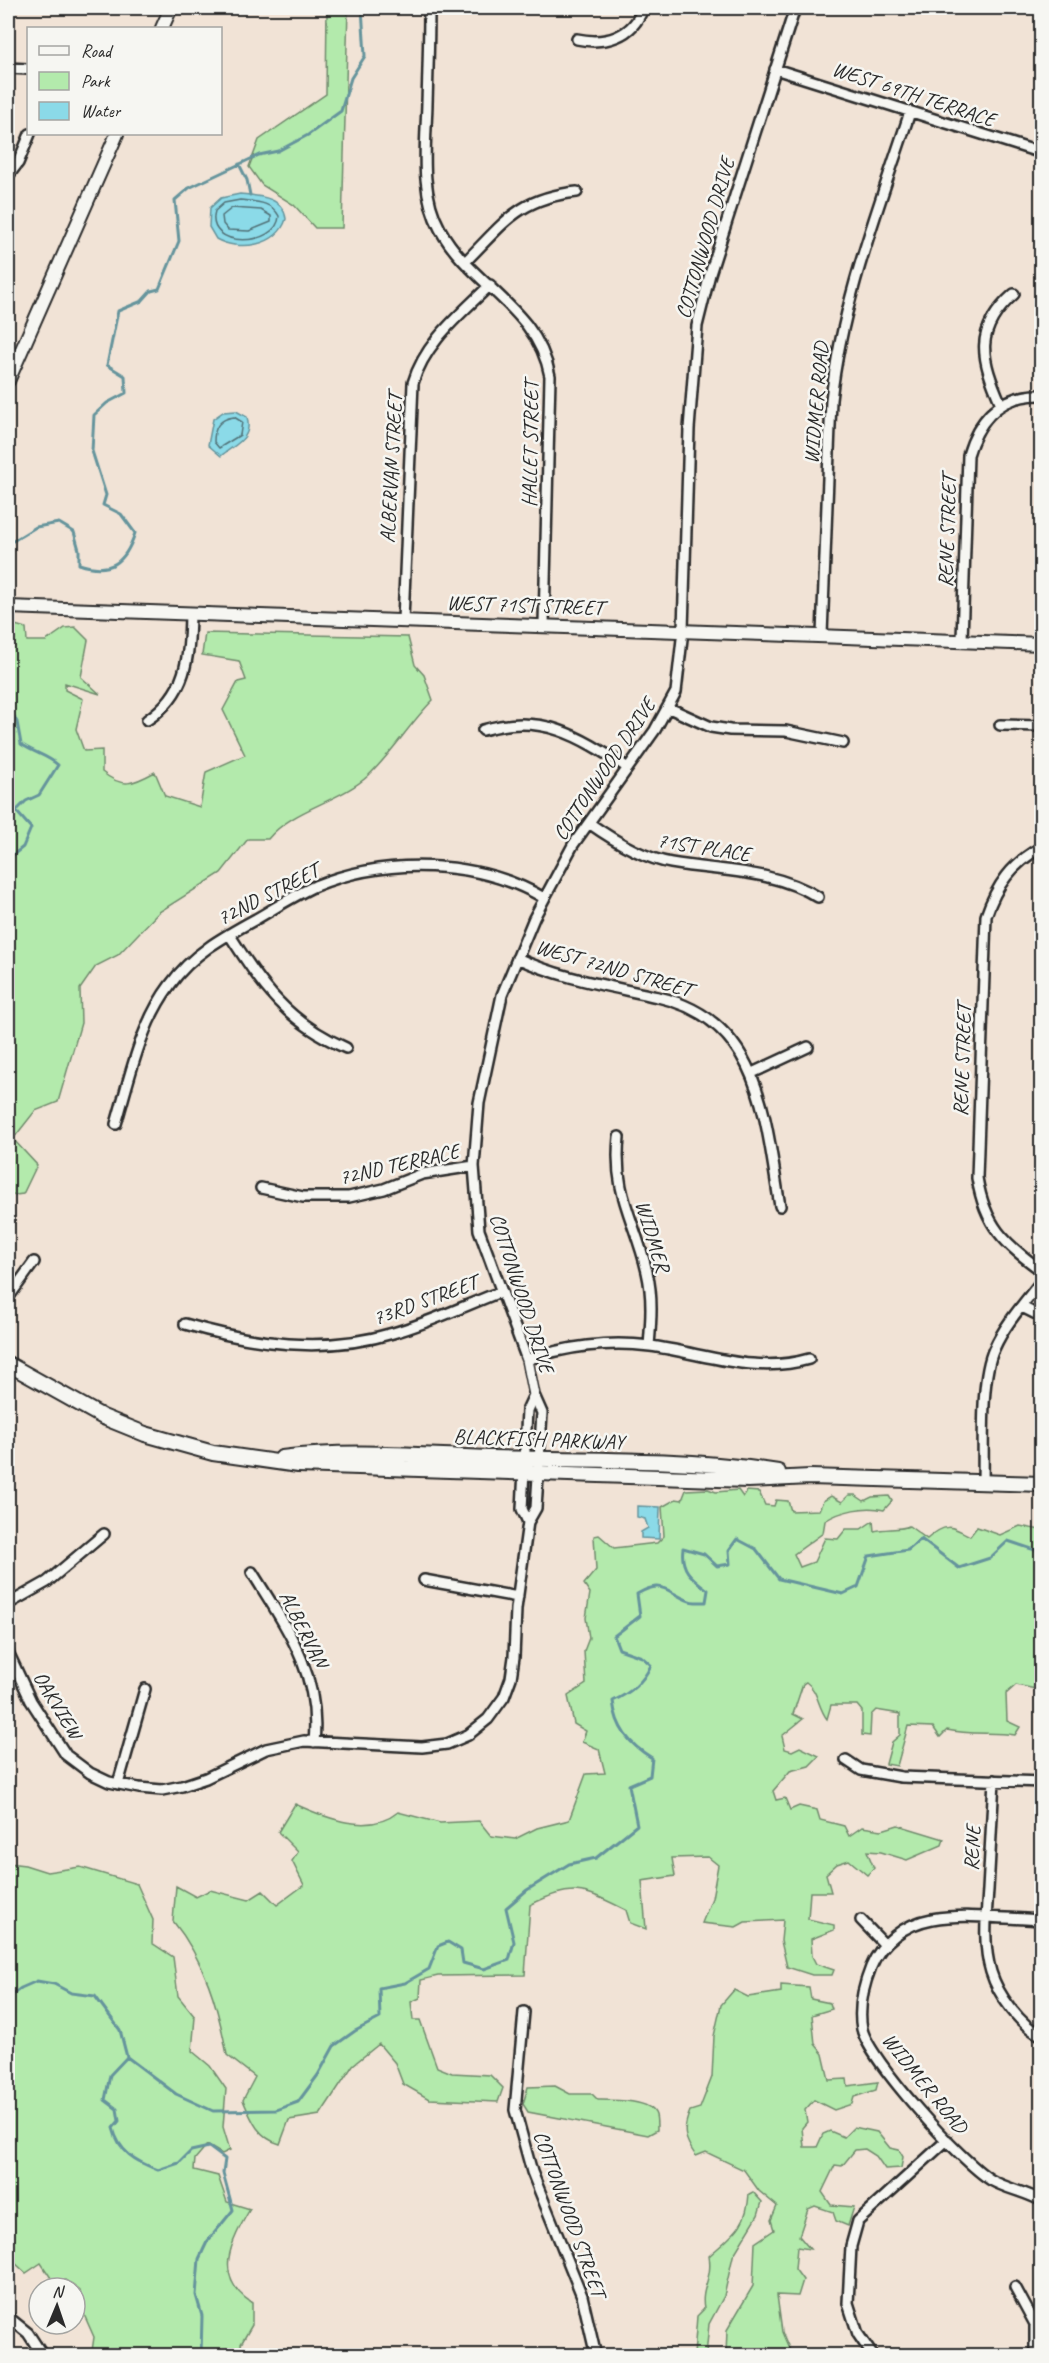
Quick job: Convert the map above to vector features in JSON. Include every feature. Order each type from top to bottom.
[{"type":"main road","name":"BLACKFISH PARKWAY","points":[[8,1364],[60,1395],[145,1434],[213,1453],[298,1465],[539,1466],[748,1480],[810,1477],[1041,1484]]},
{"type":"street","points":[[162,27],[171,8]]},
{"type":"street","points":[[429,8],[425,173],[427,195],[433,215],[443,235],[490,285]]},
{"type":"street","points":[[577,39],[603,42],[624,34],[637,22],[644,8]]},
{"type":"street","name":"COTTONWOOD DRIVE","points":[[314,1742],[422,1747],[447,1744],[468,1735],[488,1719],[504,1697],[511,1678],[528,1522],[536,1509],[542,1413],[534,1395],[527,1360],[478,1230],[474,1166],[479,1103],[502,995],[544,898],[589,823],[669,708],[676,692],[683,630],[689,429],[697,326],[710,274],[795,8]]},
{"type":"street","points":[[8,68],[27,69]]},
{"type":"street","name":"WEST 69TH TERRACE","points":[[775,69],[1041,153]]},
{"type":"street","name":"WIDMER ROAD","points":[[822,635],[831,400],[835,364],[852,293],[910,112]]},
{"type":"street","points":[[8,176],[18,163],[30,135]]},
{"type":"street","points":[[8,381],[117,135]]},
{"type":"street","points":[[466,261],[525,206],[544,196],[577,192]]},
{"type":"street","name":"ALBERVAN STREET","points":[[403,620],[413,383],[422,359],[434,342],[490,285]]},
{"type":"street","name":"HALLET STREET","points":[[490,285],[536,337],[550,376],[544,624]]},
{"type":"street","points":[[1014,294],[992,317],[985,341],[989,376],[1001,404],[1015,398],[1041,395]]},
{"type":"street","name":"RENE STREET","points":[[962,640],[968,455],[980,426],[1001,404]]},
{"type":"street","name":"WEST 71ST STREET","points":[[8,607],[544,624],[1041,644]]},
{"type":"street","points":[[147,720],[162,710],[185,673],[190,614]]},
{"type":"street","points":[[669,708],[720,729],[786,731],[843,743]]},
{"type":"street","points":[[483,730],[499,725],[523,724],[563,730],[628,768]]},
{"type":"street","points":[[1000,725],[1041,726]]},
{"type":"street","name":"71ST PLACE","points":[[589,823],[646,856],[670,863],[753,872],[783,880],[818,897]]},
{"type":"street","name":"RENE STREET","points":[[1041,847],[1030,853],[1009,872],[992,898],[986,916],[977,1178],[984,1211],[994,1230],[1010,1247],[1041,1271]]},
{"type":"street","name":"72ND STREET","points":[[116,1124],[140,1046],[157,1003],[192,959],[229,934],[314,887],[370,870],[429,866],[462,870],[514,883],[544,898]]},
{"type":"street","points":[[229,934],[258,978],[285,1009],[311,1029],[346,1048]]},
{"type":"street","name":"WEST 72ND STREET","points":[[517,958],[574,979],[679,1002],[720,1027],[746,1059],[759,1090],[780,1206]]},
{"type":"street","points":[[752,1072],[808,1047]]},
{"type":"street","name":"WIDMER","points":[[619,1137],[619,1184],[645,1263],[651,1295],[649,1346]]},
{"type":"street","name":"72ND TERRACE","points":[[261,1188],[303,1197],[349,1197],[384,1189],[422,1174],[474,1166]]},
{"type":"street","points":[[8,1298],[34,1262]]},
{"type":"street","points":[[983,1481],[988,1370],[1000,1337],[1041,1280]]},
{"type":"street","name":"73RD STREET","points":[[185,1324],[228,1337],[274,1343],[330,1344],[392,1334],[500,1292]]},
{"type":"street","points":[[1022,1307],[1041,1317]]},
{"type":"street","points":[[527,1360],[585,1346],[649,1346],[746,1365],[787,1365],[809,1359]]},
{"type":"street","name":"COTTONWOOD DRIVE","points":[[528,1522],[522,1509],[524,1466],[527,1410],[534,1395]]},
{"type":"street","points":[[8,1604],[48,1582],[104,1534]]},
{"type":"street","name":"ALBERVAN","points":[[252,1572],[306,1664],[315,1704],[314,1742]]},
{"type":"street","points":[[424,1580],[518,1598]]},
{"type":"street","name":"OAKVIEW","points":[[8,1652],[30,1701],[66,1755],[90,1773],[118,1784],[162,1790],[182,1786],[206,1778],[266,1749],[304,1741],[314,1742]]},
{"type":"street","points":[[118,1784],[145,1689]]},
{"type":"street","points":[[846,1760],[861,1770],[877,1774],[1041,1782]]},
{"type":"street","name":"RENE","points":[[994,1780],[986,1947],[991,1972],[1000,1993],[1017,2014],[1041,2036]]},
{"type":"street","points":[[861,1920],[884,1944],[903,1930],[932,1919],[1041,1920]]},
{"type":"street","name":"WIDMER ROAD","points":[[884,1944],[863,1988],[863,2031],[876,2058],[947,2140],[991,2180],[1041,2201]]},
{"type":"street","name":"COTTONWOOD STREET","points":[[524,2012],[515,2110],[532,2172],[582,2296],[596,2355]]},
{"type":"street","points":[[872,2355],[858,2334],[848,2303],[851,2246],[858,2221],[947,2140]]},
{"type":"street","points":[[1015,2287],[1035,2325],[1035,2355]]},
{"type":"street","points":[[8,2318],[28,2333],[42,2355]]},
{"type":"green space","points":[[327,8],[348,8],[342,228],[315,228],[294,205],[262,185],[249,167],[259,140],[326,94]]},
{"type":"green space","points":[[8,623],[26,628],[27,641],[46,641],[65,628],[75,627],[88,640],[81,677],[100,694],[65,683],[65,690],[83,699],[76,729],[84,751],[102,750],[102,772],[116,781],[134,782],[155,772],[165,796],[200,807],[206,772],[245,755],[223,710],[238,682],[246,680],[239,661],[202,655],[205,633],[408,637],[415,665],[424,675],[433,700],[369,775],[344,792],[290,820],[268,839],[248,839],[221,873],[159,912],[118,955],[96,966],[80,989],[81,1023],[58,1102],[35,1111],[13,1139],[37,1165],[23,1194],[8,1196]]},
{"type":"green space","points":[[708,1489],[716,1492],[738,1490],[743,1497],[747,1491],[759,1492],[765,1505],[774,1506],[776,1500],[788,1501],[791,1511],[819,1510],[823,1501],[831,1496],[842,1502],[849,1495],[855,1495],[864,1501],[872,1497],[889,1496],[892,1501],[884,1510],[869,1508],[853,1510],[825,1521],[823,1533],[794,1554],[800,1567],[814,1562],[825,1538],[838,1539],[846,1529],[861,1529],[873,1521],[874,1531],[909,1526],[927,1539],[938,1530],[948,1527],[970,1536],[977,1527],[1000,1535],[1020,1526],[1041,1530],[1041,1690],[1016,1685],[1006,1694],[1007,1721],[1020,1727],[1015,1735],[947,1730],[940,1737],[933,1727],[908,1726],[897,1766],[886,1764],[892,1742],[900,1735],[900,1714],[876,1710],[871,1715],[870,1736],[862,1735],[862,1711],[857,1705],[831,1705],[827,1719],[813,1690],[806,1682],[803,1684],[793,1714],[803,1719],[782,1736],[785,1749],[792,1751],[800,1747],[819,1756],[809,1766],[790,1771],[773,1791],[776,1800],[785,1798],[790,1810],[799,1806],[817,1810],[820,1820],[844,1826],[849,1836],[862,1827],[882,1830],[898,1825],[944,1839],[942,1845],[907,1860],[881,1852],[867,1851],[874,1868],[867,1875],[849,1860],[837,1864],[826,1874],[831,1892],[810,1892],[808,1919],[834,1925],[834,1930],[811,1939],[812,1956],[816,1964],[834,1970],[832,1975],[812,1975],[787,1967],[781,1941],[783,1920],[745,1922],[736,1927],[702,1923],[712,1898],[718,1865],[708,1857],[672,1858],[675,1876],[642,1881],[646,1929],[630,1923],[626,1910],[588,1893],[568,1891],[545,1898],[530,1905],[525,1975],[438,1976],[421,1980],[420,1998],[411,2002],[413,2020],[420,2020],[437,2067],[452,2073],[490,2075],[503,2088],[498,2102],[429,2099],[403,2084],[395,2063],[379,2044],[353,2065],[320,2115],[289,2120],[280,2144],[266,2137],[252,2121],[243,2100],[255,2077],[227,2055],[209,1985],[194,1952],[173,1921],[176,1886],[196,1897],[210,1890],[249,1900],[263,1891],[277,1905],[304,1885],[292,1861],[298,1852],[278,1832],[295,1804],[320,1815],[361,1824],[387,1819],[398,1812],[440,1823],[479,1821],[491,1836],[515,1839],[537,1828],[569,1820],[586,1774],[605,1773],[599,1749],[582,1742],[586,1731],[574,1724],[568,1696],[586,1684],[584,1651],[589,1638],[586,1618],[590,1593],[584,1584],[596,1570],[594,1536],[599,1535],[614,1548],[657,1543],[664,1536],[662,1507],[676,1499],[682,1500],[686,1490]]},
{"type":"green space","points":[[8,1863],[25,1865],[47,1872],[80,1867],[137,1884],[153,1920],[152,1943],[173,1957],[178,1996],[195,2017],[192,2051],[210,2066],[226,2089],[223,2127],[230,2150],[222,2154],[207,2145],[195,2159],[194,2170],[218,2176],[227,2202],[250,2209],[237,2234],[229,2259],[232,2282],[252,2303],[252,2325],[241,2344],[243,2355],[94,2355],[92,2351],[94,2337],[87,2321],[87,2276],[50,2276],[41,2263],[26,2273],[14,2262],[11,2251],[8,2251]]},
{"type":"green space","points":[[781,1985],[809,1987],[811,1999],[830,2003],[832,2009],[812,2015],[815,2044],[823,2054],[829,2080],[847,2079],[848,2086],[878,2082],[876,2090],[854,2097],[852,2104],[834,2110],[814,2100],[805,2110],[807,2122],[802,2128],[804,2147],[817,2147],[823,2134],[830,2131],[844,2137],[854,2127],[877,2132],[890,2148],[899,2150],[903,2157],[901,2168],[885,2169],[876,2156],[865,2149],[855,2150],[842,2166],[835,2165],[822,2192],[831,2205],[854,2207],[848,2226],[836,2221],[833,2212],[815,2206],[808,2209],[799,2236],[810,2249],[797,2247],[795,2269],[803,2280],[798,2296],[777,2295],[782,2332],[792,2355],[726,2355],[727,2330],[753,2286],[755,2243],[774,2230],[771,2220],[777,2206],[759,2191],[744,2170],[706,2152],[696,2156],[689,2144],[685,2129],[690,2111],[700,2108],[712,2077],[714,2036],[721,2005],[734,1990],[748,1997],[781,1992]]},
{"type":"green space","points":[[555,2086],[570,2094],[592,2094],[598,2100],[639,2103],[647,2106],[656,2115],[657,2130],[648,2135],[528,2112],[523,2104],[528,2087]]},
{"type":"green space","points":[[753,2192],[762,2202],[758,2215],[733,2256],[724,2296],[709,2324],[706,2355],[694,2355],[697,2316],[704,2309],[709,2256],[742,2223],[748,2206],[749,2194]]},
{"type":"water","points":[[240,194],[269,199],[280,206],[286,219],[282,228],[266,241],[246,246],[225,243],[216,239],[209,227],[210,208],[221,198]]},
{"type":"water","points":[[236,411],[247,417],[247,431],[241,440],[221,456],[208,445],[213,419],[223,412]]},
{"type":"water","points":[[637,1506],[660,1507],[659,1539],[641,1538],[641,1532],[648,1528],[645,1519],[637,1517]]},
{"type":"waterway","points":[[8,544],[36,527],[59,523],[74,532],[79,550],[79,564],[99,568],[108,567],[115,564],[126,552],[135,533],[121,514],[103,505],[106,495],[92,451],[94,415],[107,403],[126,393],[125,376],[107,365],[118,311],[142,301],[151,291],[159,289],[179,241],[175,200],[189,188],[259,155],[278,151],[308,135],[341,111],[351,78],[365,56],[362,8]]},
{"type":"waterway","points":[[239,164],[247,180],[250,195]]},
{"type":"waterway","points":[[8,706],[17,722],[21,744],[58,765],[39,795],[26,801],[16,811],[31,828],[23,847],[8,859]]},
{"type":"waterway","points":[[127,2057],[176,2094],[213,2111],[276,2110],[298,2102],[318,2075],[334,2046],[355,2031],[380,2018],[379,1988],[405,1983],[429,1969],[438,1946],[448,1942],[461,1950],[463,1963],[484,1969],[509,1960],[514,1942],[506,1908],[527,1890],[569,1864],[596,1858],[637,1825],[629,1785],[650,1776],[652,1758],[630,1741],[625,1734],[617,1719],[613,1701],[635,1687],[651,1665],[642,1657],[619,1649],[614,1636],[640,1616],[637,1594],[645,1590],[658,1587],[689,1601],[706,1602],[708,1590],[685,1568],[683,1548],[704,1554],[717,1566],[730,1564],[729,1550],[737,1539],[756,1549],[779,1579],[843,1594],[858,1587],[869,1556],[908,1550],[921,1539],[959,1568],[990,1558],[1008,1541],[1035,1550],[1042,1549]]},
{"type":"waterway","points":[[8,1998],[21,1988],[37,1981],[54,1984],[71,1993],[95,1996],[120,2030],[127,2057],[110,2075],[105,2100],[117,2109],[119,2121],[113,2128],[119,2143],[129,2155],[158,2170],[179,2163],[191,2151],[209,2147],[225,2159],[223,2173],[233,2210],[207,2242],[199,2259],[196,2295],[202,2316],[201,2356]]}]
